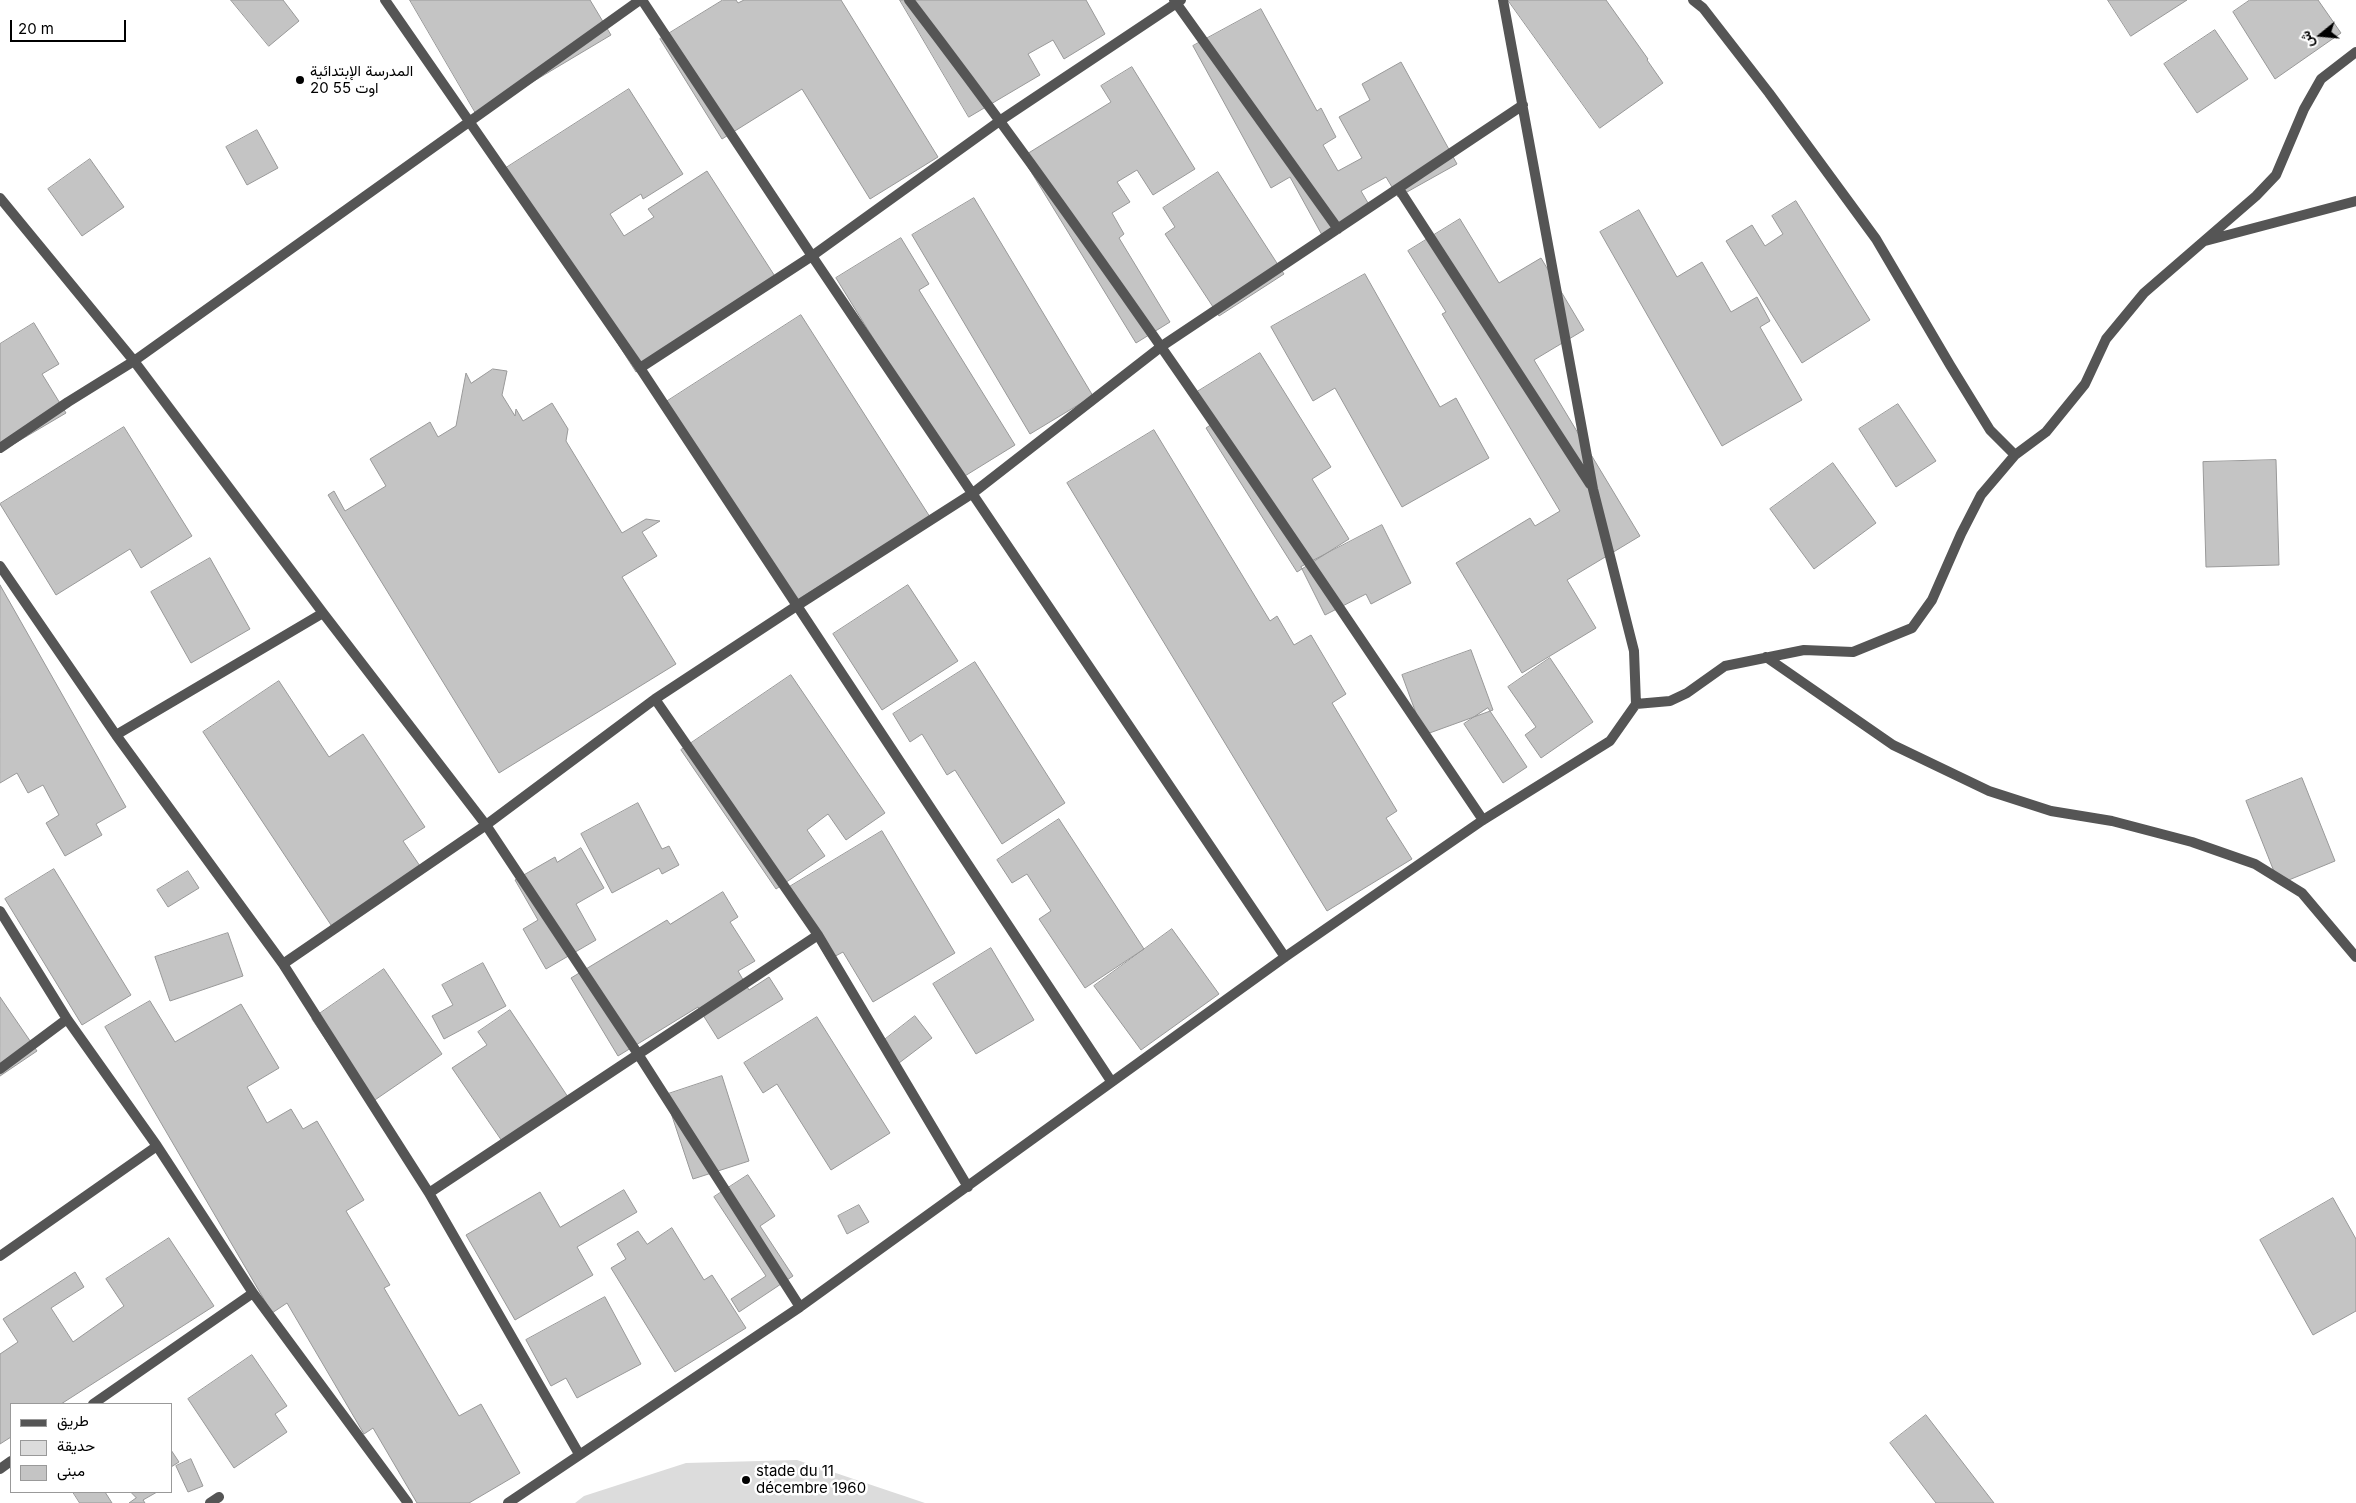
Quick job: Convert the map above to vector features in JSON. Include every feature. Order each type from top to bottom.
[{"type":"street","points":[[385,0],[640,368],[1111,1081]]},
{"type":"street","points":[[0,448],[68,402],[134,361],[641,0],[1285,957]]},
{"type":"street","points":[[909,0],[1001,120],[1162,346],[1483,820]]},
{"type":"street","points":[[508,1503],[800,1307],[968,1187],[1111,1081],[1285,957],[1483,820],[1610,741],[1636,704],[1634,651],[1593,489],[1503,0]]},
{"type":"street","points":[[1693,0],[1703,8],[1769,94],[1876,239],[1950,366],[1990,430],[2015,455]]},
{"type":"street","points":[[640,368],[812,256],[1001,120],[1177,1],[1338,229]]},
{"type":"street","points":[[1636,704],[1670,701],[1687,692],[1725,666],[1804,650],[1853,652],[1912,628],[1932,600],[1960,534],[1981,495],[2015,455],[2046,432],[2084,384],[2106,339],[2144,293],[2256,196],[2276,175],[2304,109],[2321,79],[2356,52]]},
{"type":"street","points":[[283,964],[486,826],[656,699],[973,493],[1162,346],[1523,105]]},
{"type":"street","points":[[1398,189],[1593,489]]},
{"type":"street","points":[[0,198],[134,361],[486,826],[638,1054],[800,1307]]},
{"type":"street","points":[[2201,242],[2356,201]]},
{"type":"street","points":[[0,566],[116,735],[283,964],[429,1193],[579,1454]]},
{"type":"street","points":[[116,735],[323,613]]},
{"type":"street","points":[[1766,657],[1893,745],[1990,791],[2051,811],[2112,821],[2192,842],[2255,864],[2302,893],[2356,957]]},
{"type":"street","points":[[656,699],[818,935],[968,1187]]},
{"type":"street","points":[[0,911],[67,1019],[157,1146],[253,1293],[408,1503]]},
{"type":"street","points":[[429,1193],[818,935]]},
{"type":"street","points":[[0,1069],[67,1019]]},
{"type":"street","points":[[0,1256],[157,1146]]},
{"type":"street","points":[[94,1403],[253,1293]]},
{"type":"green space","name":"stade du 11 décembre 1960","points":[[797,1460],[925,1503],[575,1503],[584,1496],[686,1463]]},
{"type":"building","points":[[231,0],[283,0],[299,21],[269,46]]},
{"type":"building","points":[[410,0],[590,0],[611,35],[477,115]]},
{"type":"building","points":[[723,0],[736,0],[738,3],[744,0],[841,0],[938,157],[870,199],[802,89],[722,139],[660,39]]},
{"type":"building","points":[[900,0],[1086,0],[1105,34],[1064,59],[1053,40],[1028,54],[1040,75],[969,117]]},
{"type":"building","points":[[1508,0],[1606,0],[1663,83],[1600,128]]},
{"type":"building","points":[[2108,0],[2187,0],[2131,36]]},
{"type":"building","points":[[2250,0],[2318,0],[2341,33],[2275,79],[2233,12]]},
{"type":"building","points":[[1261,9],[1317,111],[1321,108],[1336,137],[1323,145],[1338,171],[1362,158],[1339,117],[1370,100],[1362,84],[1401,62],[1457,164],[1398,197],[1386,177],[1361,191],[1371,208],[1322,235],[1290,177],[1271,188],[1193,46]]},
{"type":"building","points":[[2215,30],[2248,79],[2197,113],[2164,64]]},
{"type":"building","points":[[1132,67],[1195,169],[1153,195],[1137,170],[1117,182],[1130,202],[1112,213],[1124,234],[1119,238],[1170,322],[1136,343],[1022,157],[1111,102],[1101,86]]},
{"type":"building","points":[[629,89],[683,174],[643,199],[641,194],[610,214],[624,236],[654,217],[648,209],[707,171],[778,281],[636,372],[506,168]]},
{"type":"building","points":[[257,130],[278,168],[247,185],[226,147]]},
{"type":"building","points":[[90,159],[124,207],[82,236],[48,189]]},
{"type":"building","points":[[1218,172],[1284,274],[1219,316],[1165,234],[1175,227],[1163,208]]},
{"type":"building","points":[[974,198],[1093,396],[1030,434],[912,235]]},
{"type":"building","points":[[1796,201],[1870,320],[1802,363],[1726,241],[1752,225],[1765,246],[1783,234],[1772,216]]},
{"type":"building","points":[[1639,210],[1677,277],[1702,262],[1731,312],[1757,297],[1770,321],[1760,327],[1802,400],[1722,446],[1600,232]]},
{"type":"building","points":[[1460,219],[1499,283],[1541,258],[1584,330],[1534,360],[1640,536],[1567,580],[1596,628],[1522,673],[1456,563],[1530,518],[1535,526],[1560,511],[1442,314],[1446,312],[1408,251]]},
{"type":"building","points":[[901,238],[929,284],[919,290],[1015,445],[960,479],[836,278]]},
{"type":"building","points":[[1365,274],[1440,407],[1456,398],[1489,458],[1402,507],[1335,388],[1313,401],[1271,327]]},
{"type":"building","points":[[801,315],[930,517],[794,602],[666,402]]},
{"type":"building","points":[[34,323],[59,364],[42,374],[66,413],[0,452],[0,344]]},
{"type":"building","points":[[1260,353],[1331,467],[1312,479],[1349,539],[1297,572],[1206,428],[1215,422],[1197,392]]},
{"type":"building","points":[[493,369],[507,371],[502,395],[515,416],[516,409],[523,421],[552,403],[568,429],[566,441],[622,533],[646,519],[660,521],[642,532],[657,556],[622,577],[676,664],[499,773],[328,495],[334,491],[345,511],[386,486],[370,459],[430,422],[438,437],[456,426],[466,373],[471,383]]},
{"type":"building","points":[[1898,404],[1936,461],[1896,487],[1859,429]]},
{"type":"building","points":[[124,427],[192,536],[141,568],[130,549],[56,595],[0,504]]},
{"type":"building","points":[[1154,430],[1270,621],[1277,616],[1294,645],[1311,635],[1346,694],[1332,703],[1397,811],[1386,818],[1412,859],[1327,911],[1067,483]]},
{"type":"building","points":[[2276,460],[2279,565],[2206,567],[2203,462]]},
{"type":"building","points":[[1833,463],[1876,523],[1814,569],[1770,509]]},
{"type":"building","points":[[1382,525],[1411,583],[1371,604],[1366,594],[1325,615],[1301,567]]},
{"type":"building","points":[[210,558],[250,629],[191,663],[151,592]]},
{"type":"building","points":[[0,585],[126,807],[96,824],[102,835],[65,856],[46,823],[59,815],[43,785],[28,793],[17,773],[0,783]]},
{"type":"building","points":[[908,585],[958,661],[882,710],[833,634]]},
{"type":"building","points":[[1471,650],[1493,710],[1424,735],[1402,675]]},
{"type":"building","points":[[1550,658],[1593,722],[1541,758],[1525,735],[1536,727],[1508,687]]},
{"type":"building","points":[[975,662],[1065,803],[1002,844],[955,770],[947,775],[922,734],[910,742],[893,714]]},
{"type":"building","points":[[791,675],[885,813],[846,840],[828,814],[807,830],[825,856],[776,889],[681,750]]},
{"type":"building","points":[[279,681],[329,757],[363,734],[425,827],[403,841],[422,869],[333,928],[203,732]]},
{"type":"building","points":[[1488,708],[1527,767],[1503,783],[1464,724]]},
{"type":"building","points":[[2302,778],[2335,861],[2279,884],[2246,801]]},
{"type":"building","points":[[638,803],[662,849],[669,846],[679,865],[662,874],[659,868],[612,893],[581,834]]},
{"type":"building","points":[[1059,819],[1144,949],[1085,988],[1039,919],[1051,911],[1027,874],[1012,883],[997,860]]},
{"type":"building","points":[[882,831],[955,953],[873,1002],[843,952],[828,960],[786,889]]},
{"type":"building","points":[[581,848],[604,888],[576,904],[596,940],[546,969],[523,929],[538,920],[515,880],[555,857],[557,862]]},
{"type":"building","points":[[54,869],[131,995],[82,1025],[5,899]]},
{"type":"building","points":[[188,871],[199,888],[168,907],[157,890]]},
{"type":"building","points":[[723,892],[738,917],[730,922],[755,961],[738,971],[749,990],[769,977],[783,999],[718,1039],[698,1007],[618,1056],[571,978],[667,920],[670,924]]},
{"type":"building","points":[[1172,929],[1219,994],[1141,1050],[1094,986]]},
{"type":"building","points":[[228,933],[243,976],[170,1001],[155,957]]},
{"type":"building","points":[[991,948],[1034,1020],[976,1054],[933,984]]},
{"type":"building","points":[[483,963],[506,1006],[444,1039],[432,1016],[453,1005],[442,985]]},
{"type":"building","points":[[384,969],[442,1054],[369,1104],[312,1019]]},
{"type":"building","points":[[0,997],[37,1051],[0,1076]]},
{"type":"building","points":[[150,1001],[175,1042],[241,1004],[279,1068],[247,1087],[267,1123],[291,1109],[303,1129],[317,1121],[364,1200],[346,1211],[390,1285],[384,1288],[459,1416],[481,1404],[520,1473],[469,1503],[417,1503],[373,1428],[364,1434],[287,1303],[272,1313],[105,1027]]},
{"type":"building","points":[[510,1010],[570,1100],[504,1144],[452,1068],[487,1045],[478,1032]]},
{"type":"building","points":[[915,1016],[932,1038],[899,1063],[883,1041]]},
{"type":"building","points":[[817,1017],[890,1133],[831,1170],[777,1084],[763,1093],[744,1063]]},
{"type":"building","points":[[722,1076],[749,1161],[693,1179],[665,1095]]},
{"type":"building","points":[[748,1175],[775,1216],[760,1226],[793,1276],[739,1312],[731,1299],[766,1276],[714,1197]]},
{"type":"building","points":[[624,1190],[637,1212],[577,1247],[593,1275],[515,1320],[466,1235],[540,1192],[560,1227]]},
{"type":"building","points":[[2333,1198],[2356,1239],[2356,1311],[2313,1335],[2260,1240]]},
{"type":"building","points":[[859,1205],[869,1222],[847,1234],[838,1216]]},
{"type":"building","points":[[672,1228],[704,1280],[712,1275],[746,1328],[675,1372],[611,1268],[626,1259],[617,1244],[638,1231],[647,1244]]},
{"type":"building","points":[[169,1238],[214,1306],[63,1403],[10,1403],[10,1438],[0,1444],[0,1354],[18,1342],[3,1319],[75,1272],[84,1287],[51,1308],[73,1342],[124,1306],[106,1279]]},
{"type":"building","points":[[605,1297],[641,1364],[577,1398],[566,1378],[551,1386],[526,1340]]},
{"type":"building","points":[[252,1355],[287,1406],[275,1414],[287,1432],[234,1468],[188,1399]]},
{"type":"building","points":[[1926,1415],[1994,1503],[1936,1503],[1890,1443]]},
{"type":"building","points":[[172,1452],[179,1462],[172,1466]]},
{"type":"building","points":[[191,1459],[203,1486],[188,1492],[176,1466]]},
{"type":"building","points":[[74,1493],[106,1493],[112,1503],[80,1503]]},
{"type":"building","points":[[132,1493],[155,1493],[143,1500],[145,1503],[129,1503],[136,1498]]},
{"type":"place","name":"المدرسة الإبتدائية 20 اوت 55","points":[[300,80]]},
{"type":"place","name":"stade du 11 décembre 1960","points":[[746,1480]]}]
